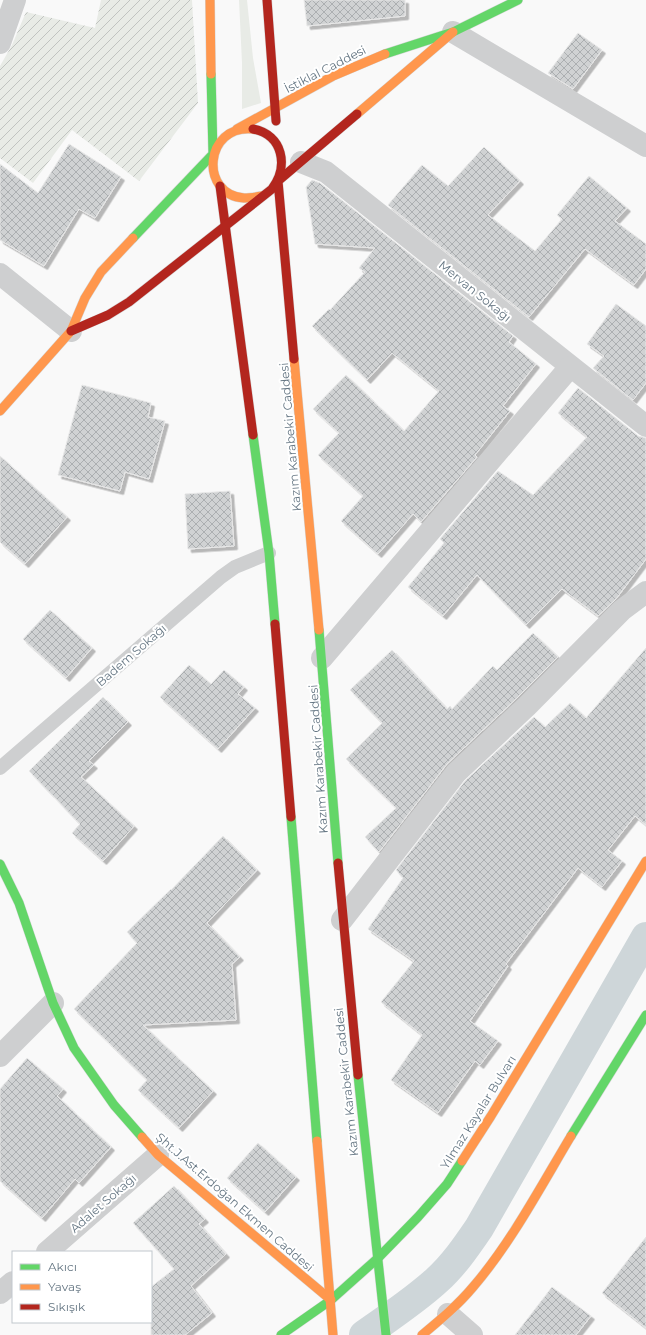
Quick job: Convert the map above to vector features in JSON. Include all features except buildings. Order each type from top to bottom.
[{"type":"street","points":[[0,43],[14,0]]},
{"type":"street","points":[[210,0],[212,166],[214,176],[220,186],[229,194],[239,198],[250,199],[262,196]]},
{"type":"street","points":[[71,330],[108,315],[129,302],[271,190],[278,181],[282,170],[282,157],[278,146],[267,0]]},
{"type":"street","name":"İstiklal Caddesi","points":[[236,130],[333,76],[361,63],[375,57],[453,32],[518,0]]},
{"type":"street","points":[[453,32],[646,146]]},
{"type":"street","name":"İstiklal Caddesi","points":[[278,181],[453,32]]},
{"type":"street","points":[[0,411],[71,330],[85,298],[101,272],[213,154],[218,144],[226,135],[236,130],[248,128],[260,130],[270,136],[278,146]]},
{"type":"street","name":"Mervan Sokağı","points":[[301,162],[326,172],[646,426]]},
{"type":"street","name":"Kazım Karabekir Caddesi","points":[[278,181],[322,658],[342,920],[367,1170],[386,1335]]},
{"type":"street","points":[[220,186],[269,553],[333,1335]]},
{"type":"street","points":[[0,274],[71,330]]},
{"type":"street","points":[[322,658],[570,367]]},
{"type":"street","points":[[342,920],[456,773],[527,706],[622,610],[646,592]]},
{"type":"street","name":"Yılmaz Kayalar Bulvarı","points":[[281,1335],[330,1300],[378,1258],[418,1217],[447,1184],[646,862]]},
{"type":"street","name":"Şht.J.Ast.Erdoğan Ekmen Caddesi","points":[[0,864],[19,903],[53,1003],[74,1048],[114,1105],[158,1155],[330,1300]]},
{"type":"street","points":[[0,1056],[53,1003]]},
{"type":"street","points":[[422,1335],[448,1314],[473,1288],[499,1254],[646,1015]]},
{"type":"street","name":"Adalet Sokağı","points":[[48,1251],[158,1155]]},
{"type":"street","points":[[0,1293],[12,1283]]},
{"type":"street","points":[[448,1314],[472,1335]]},
{"type":"lane","name":"Badem Sokağı","points":[[0,768],[220,577],[235,567],[269,553]]},
{"type":"shaded area","points":[[101,0],[192,0],[198,103],[139,181],[72,130],[33,183],[0,158],[0,66],[12,45],[26,12],[95,28]]},
{"type":"shaded area","points":[[239,0],[247,0],[253,58],[261,103],[242,109],[242,63]]},
{"type":"waterway","points":[[364,1335],[410,1302],[436,1281],[454,1263],[479,1228],[646,937]]},
{"type":"traffic: fast","points":[[385,54],[453,32],[518,0]]},
{"type":"traffic: fast","points":[[133,238],[213,154],[211,74]]},
{"type":"traffic: fast","points":[[253,435],[269,553],[275,624]]},
{"type":"traffic: fast","points":[[319,630],[338,863]]},
{"type":"traffic: fast","points":[[291,817],[317,1141]]},
{"type":"traffic: fast","points":[[0,864],[19,903],[53,1003],[74,1048],[114,1105],[142,1137]]},
{"type":"traffic: fast","points":[[571,1136],[646,1015]]},
{"type":"traffic: fast","points":[[358,1075],[386,1335]]},
{"type":"traffic: fast","points":[[281,1335],[331,1300],[378,1258],[418,1217],[447,1184],[462,1161]]},
{"type":"traffic: slow","points":[[210,0],[211,74]]},
{"type":"traffic: slow","points":[[357,114],[453,32]]},
{"type":"traffic: slow","points":[[237,129],[333,76],[385,54]]},
{"type":"traffic: slow","points":[[253,129],[237,130],[225,137],[217,148],[213,160],[214,174],[220,185],[229,194],[244,198],[262,196]]},
{"type":"traffic: slow","points":[[0,411],[71,331],[85,298],[101,272],[133,238]]},
{"type":"traffic: slow","points":[[294,359],[319,630]]},
{"type":"traffic: slow","points":[[462,1161],[646,861]]},
{"type":"traffic: slow","points":[[422,1335],[461,1300],[487,1270],[525,1214],[571,1136]]},
{"type":"traffic: slow","points":[[142,1137],[158,1155],[331,1300]]},
{"type":"traffic: slow","points":[[317,1141],[333,1335]]},
{"type":"traffic: jam","points":[[267,0],[276,121]]},
{"type":"traffic: jam","points":[[294,359],[278,181],[357,114]]},
{"type":"traffic: jam","points":[[71,331],[108,315],[129,302],[272,189],[280,171],[280,153],[277,145],[271,138],[263,132],[253,129]]},
{"type":"traffic: jam","points":[[220,186],[253,435]]},
{"type":"traffic: jam","points":[[275,624],[291,817]]},
{"type":"traffic: jam","points":[[338,863],[358,1075]]}]
